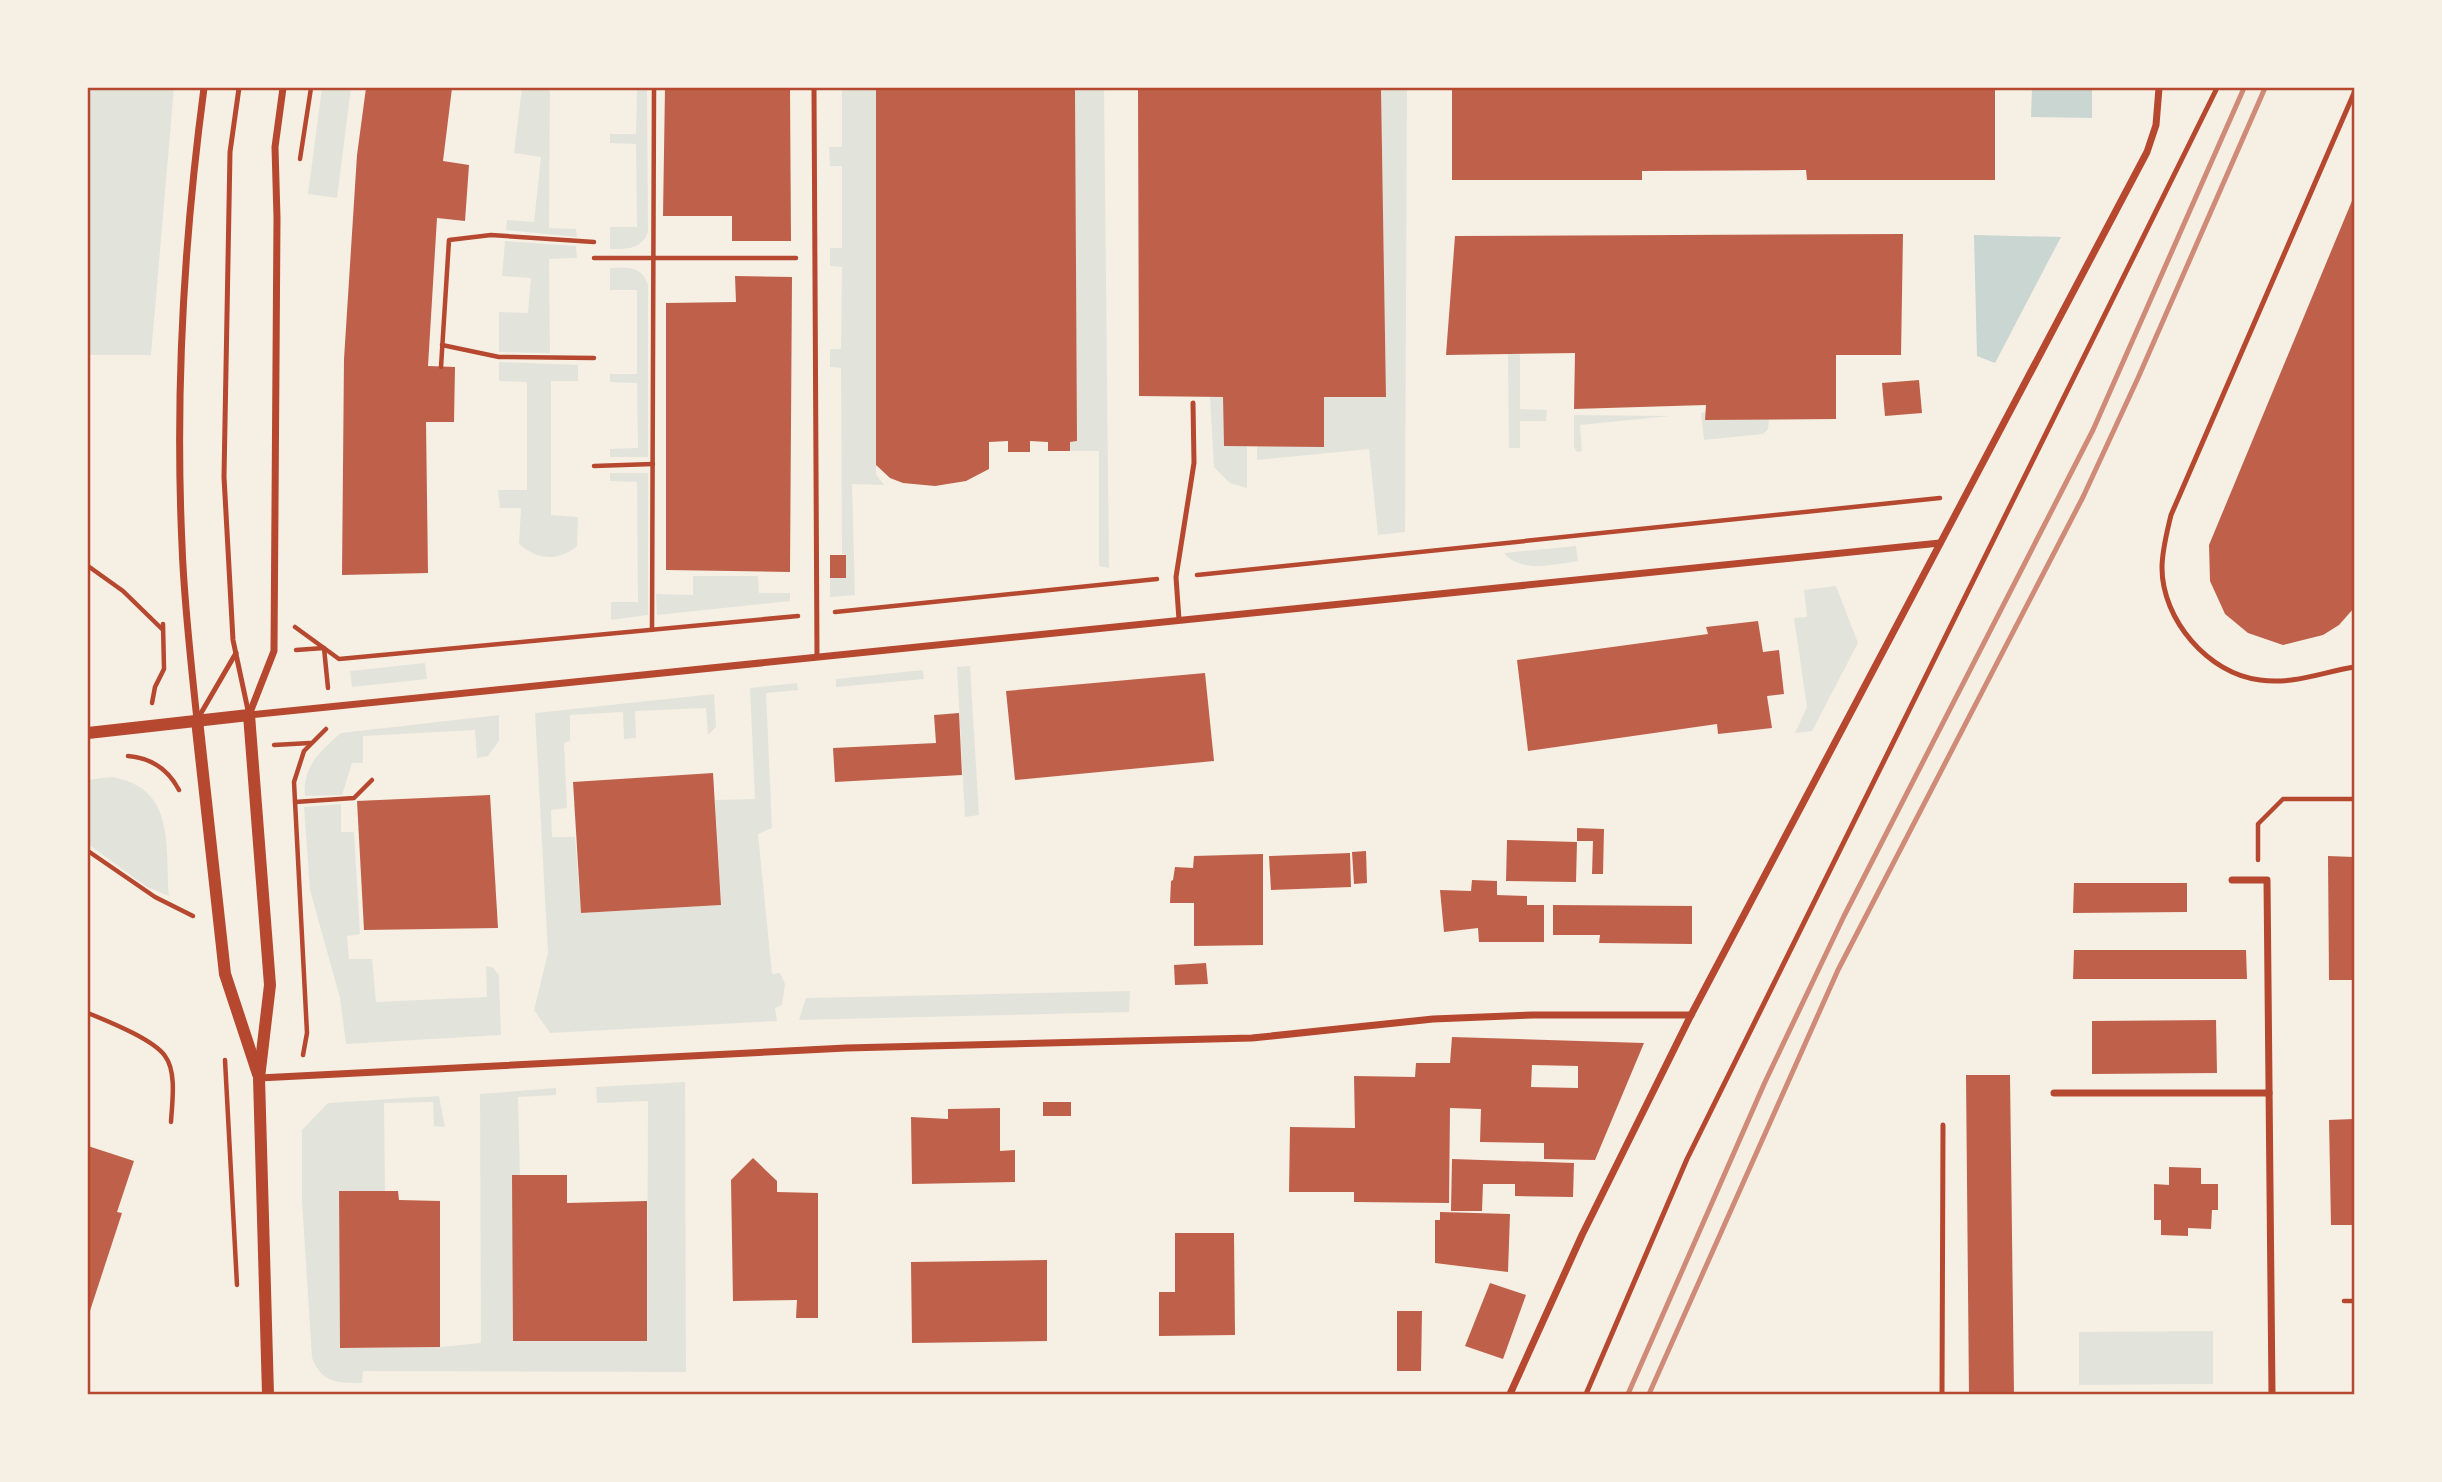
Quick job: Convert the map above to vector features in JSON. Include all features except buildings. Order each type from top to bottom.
[{"type":"street","points":[[204,88],[186,273],[181,420],[182,544],[197,720],[225,974],[259,1078]]},
{"type":"street","points":[[268,1395],[259,1078],[270,985],[249,715],[274,651],[277,218],[275,147],[283,88]]},
{"type":"street","points":[[1510,1395],[1582,1235],[1691,1015],[2147,152],[2156,125],[2159,88]]},
{"type":"street","points":[[88,733],[1940,543]]},
{"type":"street","points":[[2232,880],[2267,880],[2272,1395]]},
{"type":"street","points":[[259,1078],[729,1053],[1252,1038],[1433,1019],[1534,1015],[1691,1015]]},
{"type":"street","points":[[2054,1093],[2269,1093]]},
{"type":"lane","points":[[239,88],[230,152],[224,477],[236,653],[249,715]]},
{"type":"lane","points":[[814,88],[817,657]]},
{"type":"lane","points":[[1586,1395],[1688,1159],[2217,88]]},
{"type":"lane","points":[[2354,93],[2171,515],[2162,568],[2172,612],[2185,633],[2232,673],[2259,680],[2285,681],[2354,667]]},
{"type":"lane","points":[[1179,620],[1176,577],[1195,463],[1193,403]]},
{"type":"lane","points":[[197,720],[236,653]]},
{"type":"lane","points":[[1942,1395],[1943,1125]]},
{"type":"path","points":[[652,630],[654,88]]},
{"type":"path","points":[[441,367],[449,240],[491,235],[594,242]]},
{"type":"path","points":[[594,258],[815,258]]},
{"type":"path","points":[[442,345],[499,357],[593,358]]},
{"type":"path","points":[[594,466],[653,464]]},
{"type":"path","points":[[300,630],[339,659],[817,614],[1965,496]]},
{"type":"path","points":[[88,566],[123,591],[162,629]]},
{"type":"path","points":[[297,650],[324,648]]},
{"type":"path","points":[[324,648],[327,679]]},
{"type":"path","points":[[152,704],[155,687],[164,669],[163,657]]},
{"type":"path","points":[[298,1077],[307,1033],[295,782],[304,751],[331,723]]},
{"type":"path","points":[[297,744],[312,743]]},
{"type":"path","points":[[125,755],[156,763],[157,751]]},
{"type":"path","points":[[295,802],[354,798],[372,780]]},
{"type":"path","points":[[2258,880],[2258,824],[2283,799],[2354,799]]},
{"type":"path","points":[[88,850],[155,897],[193,916]]},
{"type":"path","points":[[88,1013],[128,1030],[166,1056],[173,1081],[171,1122]]},
{"type":"path","points":[[230,1104],[238,1298]]},
{"type":"path","points":[[2344,1301],[2354,1301]]},
{"type":"shaded area","points":[[88,88],[174,88],[151,355],[88,355]]},
{"type":"shaded area","points":[[322,88],[351,88],[337,198],[308,194]]},
{"type":"shaded area","points":[[522,88],[550,88],[549,228],[576,229],[577,237],[506,230],[507,220],[534,222],[541,157],[514,153]]},
{"type":"shaded area","points":[[637,88],[647,88],[648,232],[637,245],[610,249],[610,227],[637,227],[636,144],[610,143],[610,134],[636,134]]},
{"type":"shaded area","points":[[842,88],[876,88],[876,474],[884,485],[852,484],[855,595],[830,597],[830,578],[846,555],[842,554],[841,368],[830,367],[830,349],[841,349],[842,267],[830,266],[830,248],[842,248],[842,166],[830,166],[829,147],[842,147]]},
{"type":"shaded area","points":[[1075,88],[1104,88],[1109,568],[1099,566],[1099,451],[1070,451],[1070,442],[1077,441]]},
{"type":"shaded area","points":[[1381,88],[1407,88],[1405,532],[1378,535],[1369,449],[1257,460],[1257,446],[1324,446],[1324,397],[1386,397]]},
{"type":"shaded area","points":[[2032,88],[2092,88],[2092,118],[2031,117]]},
{"type":"shaded area","points":[[1974,235],[2061,237],[1995,363],[1977,356]]},
{"type":"shaded area","points":[[505,241],[576,246],[577,258],[549,259],[550,353],[499,352],[499,312],[528,313],[531,278],[502,276]]},
{"type":"shaded area","points":[[610,268],[638,271],[648,285],[648,457],[610,457],[610,449],[638,448],[637,383],[610,382],[610,374],[637,374],[637,290],[610,290]]},
{"type":"shaded area","points":[[1508,353],[1520,354],[1520,409],[1547,410],[1546,421],[1520,421],[1520,448],[1509,448]]},
{"type":"shaded area","points":[[499,362],[578,365],[578,381],[551,381],[551,515],[578,517],[577,546],[562,555],[540,556],[519,544],[521,508],[500,508],[498,490],[527,490],[527,382],[499,381]]},
{"type":"shaded area","points":[[1210,397],[1223,397],[1224,446],[1247,445],[1247,488],[1230,483],[1214,467]]},
{"type":"shaded area","points":[[1705,412],[1705,420],[1769,419],[1768,429],[1763,434],[1704,440],[1701,413]]},
{"type":"shaded area","points":[[1574,415],[1670,416],[1580,425],[1582,451],[1577,452],[1574,447]]},
{"type":"shaded area","points":[[610,473],[648,473],[648,615],[611,620],[611,602],[638,602],[637,482],[610,481]]},
{"type":"shaded area","points":[[1576,546],[1578,561],[1539,566],[1520,564],[1504,553]]},
{"type":"shaded area","points":[[693,576],[758,576],[759,593],[790,593],[790,601],[657,615],[656,594],[693,595]]},
{"type":"shaded area","points":[[1836,586],[1858,643],[1812,731],[1795,733],[1807,707],[1794,618],[1807,617],[1804,590]]},
{"type":"shaded area","points":[[425,663],[427,679],[352,687],[350,671]]},
{"type":"shaded area","points":[[970,666],[979,815],[965,817],[957,667]]},
{"type":"shaded area","points":[[923,670],[924,679],[836,687],[836,679]]},
{"type":"shaded area","points":[[797,683],[798,690],[766,693],[772,828],[758,834],[772,974],[780,973],[785,984],[782,1005],[775,1008],[777,1021],[550,1033],[534,1010],[548,953],[535,713],[714,694],[716,727],[708,735],[706,708],[635,711],[636,738],[624,739],[623,712],[570,715],[570,741],[564,743],[567,808],[551,810],[552,837],[575,837],[581,913],[721,905],[715,800],[755,799],[750,688]]},
{"type":"shaded area","points":[[499,715],[499,741],[488,756],[477,758],[475,730],[363,736],[363,763],[352,763],[342,795],[305,796],[307,776],[314,760],[341,733]]},
{"type":"shaded area","points":[[111,777],[132,783],[147,793],[157,806],[166,839],[169,896],[147,887],[88,844],[88,780]]},
{"type":"shaded area","points":[[341,804],[341,832],[354,832],[360,934],[347,936],[349,959],[372,959],[376,1002],[487,997],[486,966],[492,967],[499,975],[501,1035],[346,1044],[340,998],[310,890],[304,807]]},
{"type":"shaded area","points":[[1130,991],[1129,1012],[799,1020],[806,998]]},
{"type":"shaded area","points":[[685,1082],[686,1372],[363,1371],[362,1383],[345,1383],[331,1380],[316,1366],[312,1358],[302,1201],[302,1130],[328,1103],[439,1096],[445,1127],[434,1126],[433,1102],[384,1103],[385,1191],[339,1192],[340,1348],[440,1347],[481,1343],[480,1094],[556,1088],[556,1095],[518,1097],[520,1176],[647,1341],[648,1101],[597,1103],[596,1087]]},
{"type":"shaded area","points":[[2213,1331],[2213,1384],[2079,1385],[2079,1332]]},
{"type":"railway","points":[[1628,1394],[1765,1082],[1844,916],[2093,430],[2244,88]]},
{"type":"railway","points":[[1649,1394],[1838,970],[2083,497],[2265,88]]}]
